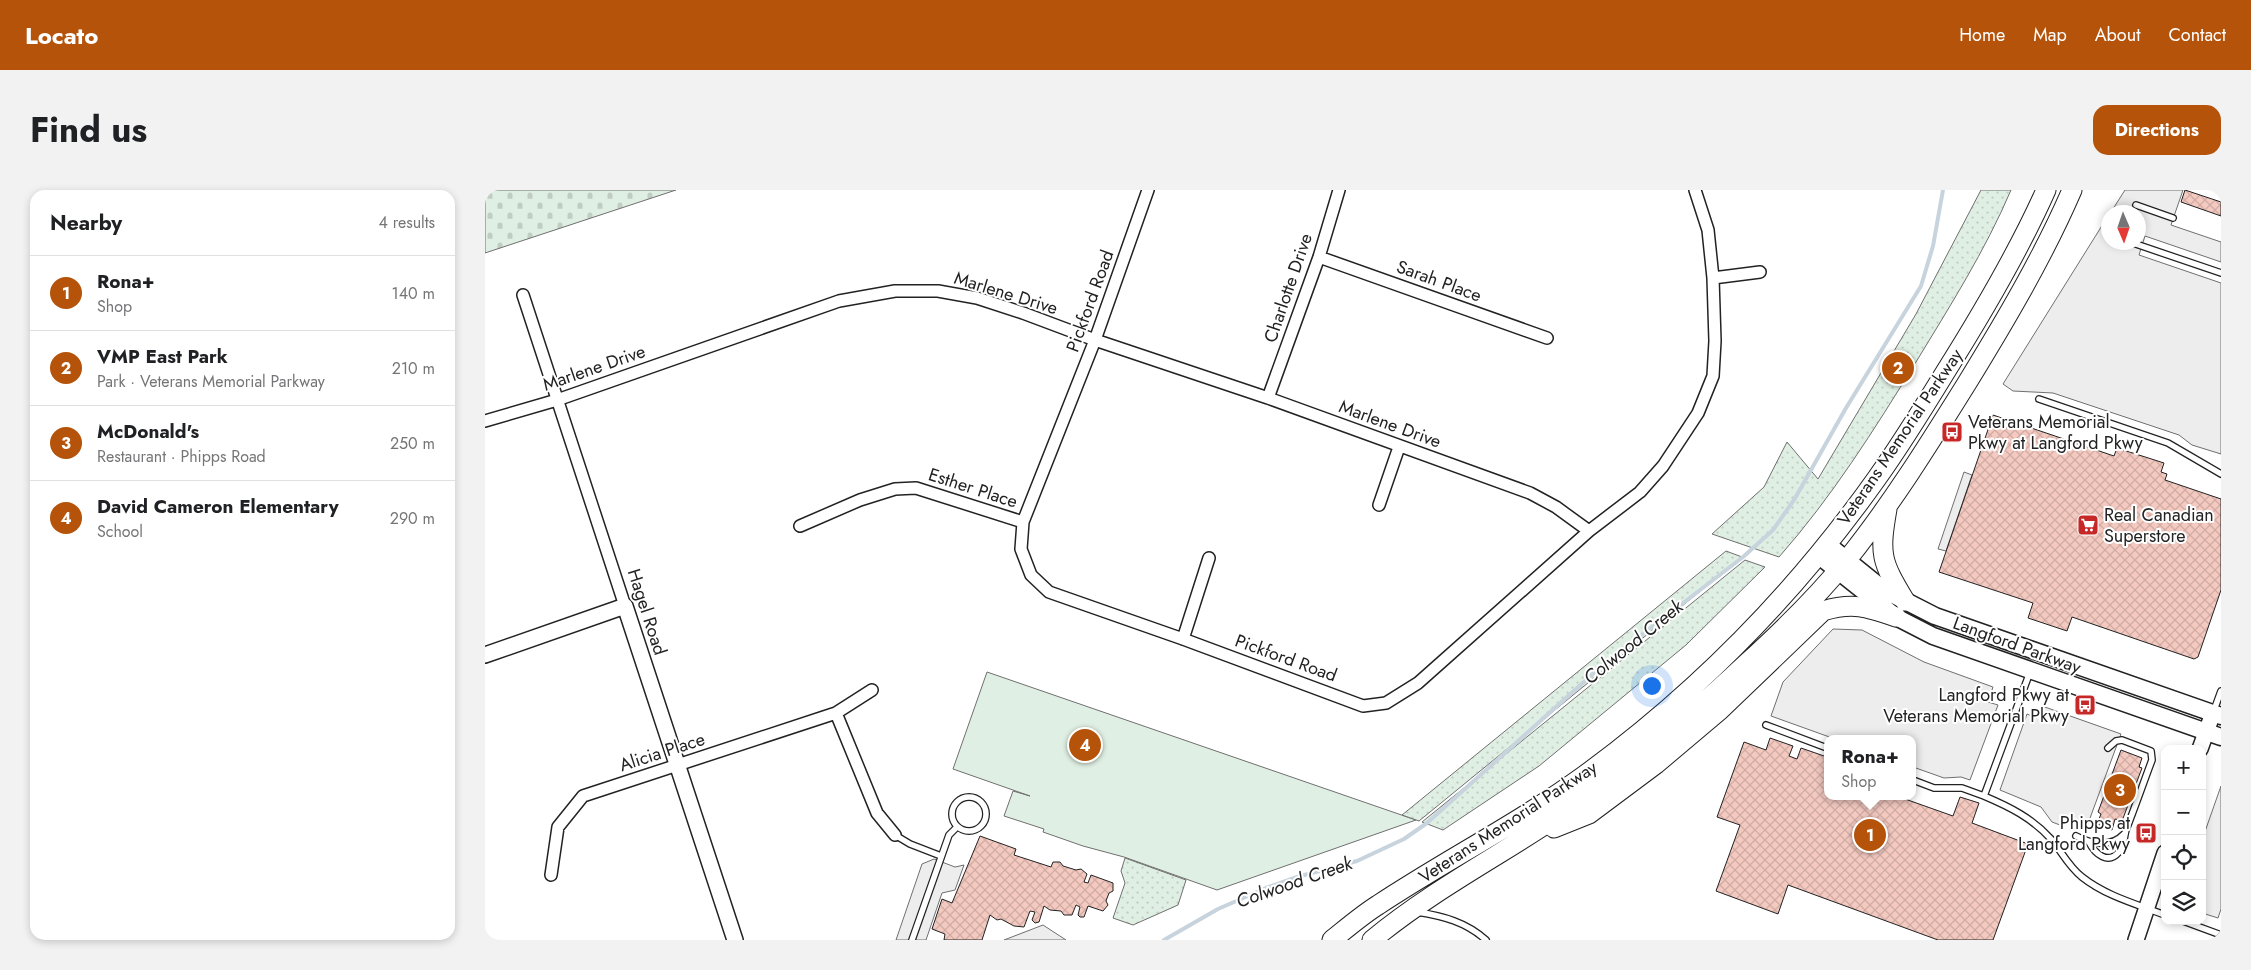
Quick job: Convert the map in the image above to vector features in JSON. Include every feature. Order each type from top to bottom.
[{"type":"main road","name":"Veterans Memorial Parkway","points":[[1332,940],[1377,906],[1519,819],[1607,758],[1704,676],[1761,619],[1822,550],[1878,477],[1945,373],[2022,242],[2046,190]]},
{"type":"main road","name":"Veterans Memorial Parkway","points":[[1372,940],[1412,911],[1514,845],[1618,774],[1657,744],[1722,687],[1793,620],[1842,566],[1888,505],[1991,344],[2040,257],[2072,190]]},
{"type":"main road","points":[[1888,505],[1882,552],[1886,570],[1905,601]]},
{"type":"main road","name":"Langford Parkway","points":[[1822,550],[1842,566],[1896,618],[1941,640],[2213,735]]},
{"type":"main road","name":"Langford Parkway","points":[[1842,566],[1905,601],[1966,628],[2037,650],[2217,714]]},
{"type":"main road","points":[[1514,845],[1589,814],[1656,764],[1720,710],[1823,611],[1841,605],[1865,607],[1896,618]]},
{"type":"street","name":"Pickford Road","points":[[1148,190],[1095,340],[1023,522],[1021,549],[1027,566],[1031,575],[1049,592],[1183,639],[1363,706],[1386,703],[1417,684],[1589,531],[1639,492],[1657,473],[1698,413],[1713,376],[1715,341],[1713,278],[1708,230],[1695,190]]},
{"type":"street","name":"Charlotte Drive","points":[[1268,398],[1319,257],[1339,190]]},
{"type":"street","name":"Sarah Place","points":[[1319,257],[1547,338]]},
{"type":"street","points":[[1713,278],[1761,272]]},
{"type":"street","name":"Marlene Drive","points":[[485,421],[557,400],[839,301],[895,291],[938,291],[977,298],[1023,313],[1095,340],[1268,398],[1530,494],[1556,507],[1589,531]]},
{"type":"street","name":"Hagel Road","points":[[523,295],[735,940]]},
{"type":"street","points":[[1379,505],[1399,447]]},
{"type":"street","name":"Esther Place","points":[[800,526],[860,500],[895,488],[916,488],[1023,522]]},
{"type":"street","points":[[1183,639],[1209,558]]},
{"type":"street","points":[[485,655],[625,606]]},
{"type":"street","name":"Alicia Place","points":[[551,875],[558,827],[583,796],[836,713],[872,690]]},
{"type":"street","points":[[836,713],[877,813],[895,836]]},
{"type":"street","points":[[2204,745],[2213,735],[2217,714]]},
{"type":"street","points":[[2136,940],[2161,865]]},
{"type":"lane","points":[[2146,209],[2173,218]]},
{"type":"lane","points":[[2146,247],[2221,273]]},
{"type":"lane","points":[[2039,399],[2168,443],[2221,474]]},
{"type":"lane","points":[[1984,796],[2030,672]]},
{"type":"lane","points":[[2217,714],[2221,692]]},
{"type":"lane","points":[[1767,725],[1824,747]]},
{"type":"lane","points":[[2089,842],[2094,851],[2102,857],[2109,858],[2118,854],[2122,848],[2125,833],[2152,756],[2151,751],[2122,740],[2116,741],[2108,748]]},
{"type":"lane","points":[[1607,758],[1618,774]]},
{"type":"lane","points":[[1916,781],[1934,788],[1962,788],[2025,815],[2041,829],[2052,841],[2067,864],[2082,877],[2112,896],[2161,914]]},
{"type":"lane","points":[[974,798],[980,802],[985,808],[986,816],[983,823],[971,831],[963,831],[957,827],[951,813],[959,800],[974,798]]},
{"type":"lane","points":[[912,940],[949,835],[957,827]]},
{"type":"lane","points":[[2076,836],[2089,842],[2117,842],[2125,833]]},
{"type":"lane","points":[[895,836],[941,856]]},
{"type":"lane","points":[[1412,911],[1440,916],[1459,922],[1476,930],[1486,940]]},
{"type":"lane","points":[[2194,925],[2221,935]]},
{"type":"green space","points":[[485,190],[676,190],[485,253]]},
{"type":"green space","points":[[1981,190],[2011,190],[2001,213],[1942,320],[1868,438],[1817,511],[1779,557],[1712,534],[1764,487],[1787,442],[1818,479],[1916,314]]},
{"type":"green space","points":[[1726,551],[1742,557],[1419,821],[1402,815]]},
{"type":"green space","points":[[1745,560],[1765,567],[1686,645],[1539,766],[1443,830],[1422,822]]},
{"type":"green space","points":[[987,672],[1416,820],[1217,890],[1124,857],[1083,846],[1043,832],[1044,829],[1004,816],[1013,791],[1030,796],[953,769]]},
{"type":"green space","points":[[1125,858],[1186,880],[1178,905],[1133,925],[1113,918],[1125,883],[1121,871]]},
{"type":"shaded area","points":[[2125,190],[2183,190],[2171,225],[2221,242],[2221,262],[2146,236],[2146,205],[2115,205]]},
{"type":"shaded area","points":[[2101,227],[2101,250],[2141,250],[2139,255],[2221,283],[2221,454],[2192,445],[2179,435],[2053,393],[2013,391],[2003,384]]},
{"type":"shaded area","points":[[1964,472],[1972,475],[1946,551],[1938,549]]},
{"type":"shaded area","points":[[1833,629],[1862,630],[1924,662],[1993,687],[1988,702],[1998,705],[1970,780],[1961,777],[1944,778],[1916,768],[1916,735],[1824,735],[1771,716],[1783,682]]},
{"type":"shaded area","points":[[2042,706],[2121,734],[2086,829],[2062,820],[2060,825],[2052,822],[2041,807],[2000,790],[2027,714],[2037,718]]},
{"type":"shaded area","points":[[2221,786],[2221,909],[2218,918],[2206,914],[2206,829]]},
{"type":"shaded area","points":[[934,859],[955,867],[964,865],[955,890],[942,893],[926,940],[896,940],[922,864]]},
{"type":"shaded area","points":[[1043,925],[1066,940],[1004,940]]},
{"type":"building","points":[[2185,190],[2221,202],[2221,216],[2181,202]]},
{"type":"building","name":"Real Canadian Superstore","points":[[1993,415],[2114,456],[2117,448],[2164,463],[2161,472],[2167,474],[2165,480],[2221,499],[2221,590],[2198,657],[2194,659],[2072,617],[2067,631],[2028,618],[2033,603],[1939,572]]},
{"type":"building","points":[[1770,738],[1793,746],[1789,756],[1797,759],[1801,748],[1824,756],[1824,800],[1908,800],[1953,816],[1960,797],[1979,803],[1972,823],[2028,844],[1993,940],[1938,940],[1788,885],[1778,914],[1716,891],[1740,825],[1717,817],[1744,742],[1766,750]]},
{"type":"building","points":[[2121,750],[2142,758],[2139,767],[2142,768],[2122,821],[2115,819],[2112,830],[2097,824],[2101,814],[2098,812]]},
{"type":"building","points":[[980,836],[1016,849],[1014,855],[1051,867],[1053,862],[1060,862],[1063,866],[1076,870],[1081,869],[1087,874],[1084,882],[1088,883],[1091,875],[1113,883],[1113,891],[1109,893],[1106,901],[1108,905],[1103,911],[1088,906],[1084,917],[1078,915],[1080,907],[1076,905],[1072,915],[1064,915],[1061,911],[1050,910],[1044,906],[1039,922],[1035,923],[1032,920],[1035,912],[1030,911],[1024,927],[1014,926],[1001,919],[997,920],[990,915],[982,940],[944,940],[945,934],[932,929],[942,899],[952,903]]},
{"type":"waterway","name":"Colwood Creek","points":[[1164,940],[1218,909],[1266,888],[1297,877],[1357,861],[1404,839],[1427,823],[1605,663],[1743,557],[1773,530],[1794,500],[1846,408],[1921,286],[1933,246],[1943,190]]},
{"type":"place","name":"VMP East Park","points":[[1898,368]]},
{"type":"place","name":"Veterans Memorial Pkwy at Langford Pkwy","points":[[1952,432]]},
{"type":"place","name":"Real Canadian Superstore","points":[[2088,525]]},
{"type":"place","name":"Langford Pkwy at Veterans Memorial Pkwy","points":[[2085,705]]},
{"type":"place","name":"David Cameron Elementary","points":[[1085,745]]},
{"type":"place","name":"McDonald's","points":[[2120,790]]},
{"type":"place","name":"Phipps at Langford Pkwy","points":[[2146,833]]},
{"type":"place","name":"Rona+","points":[[1870,835]]}]
